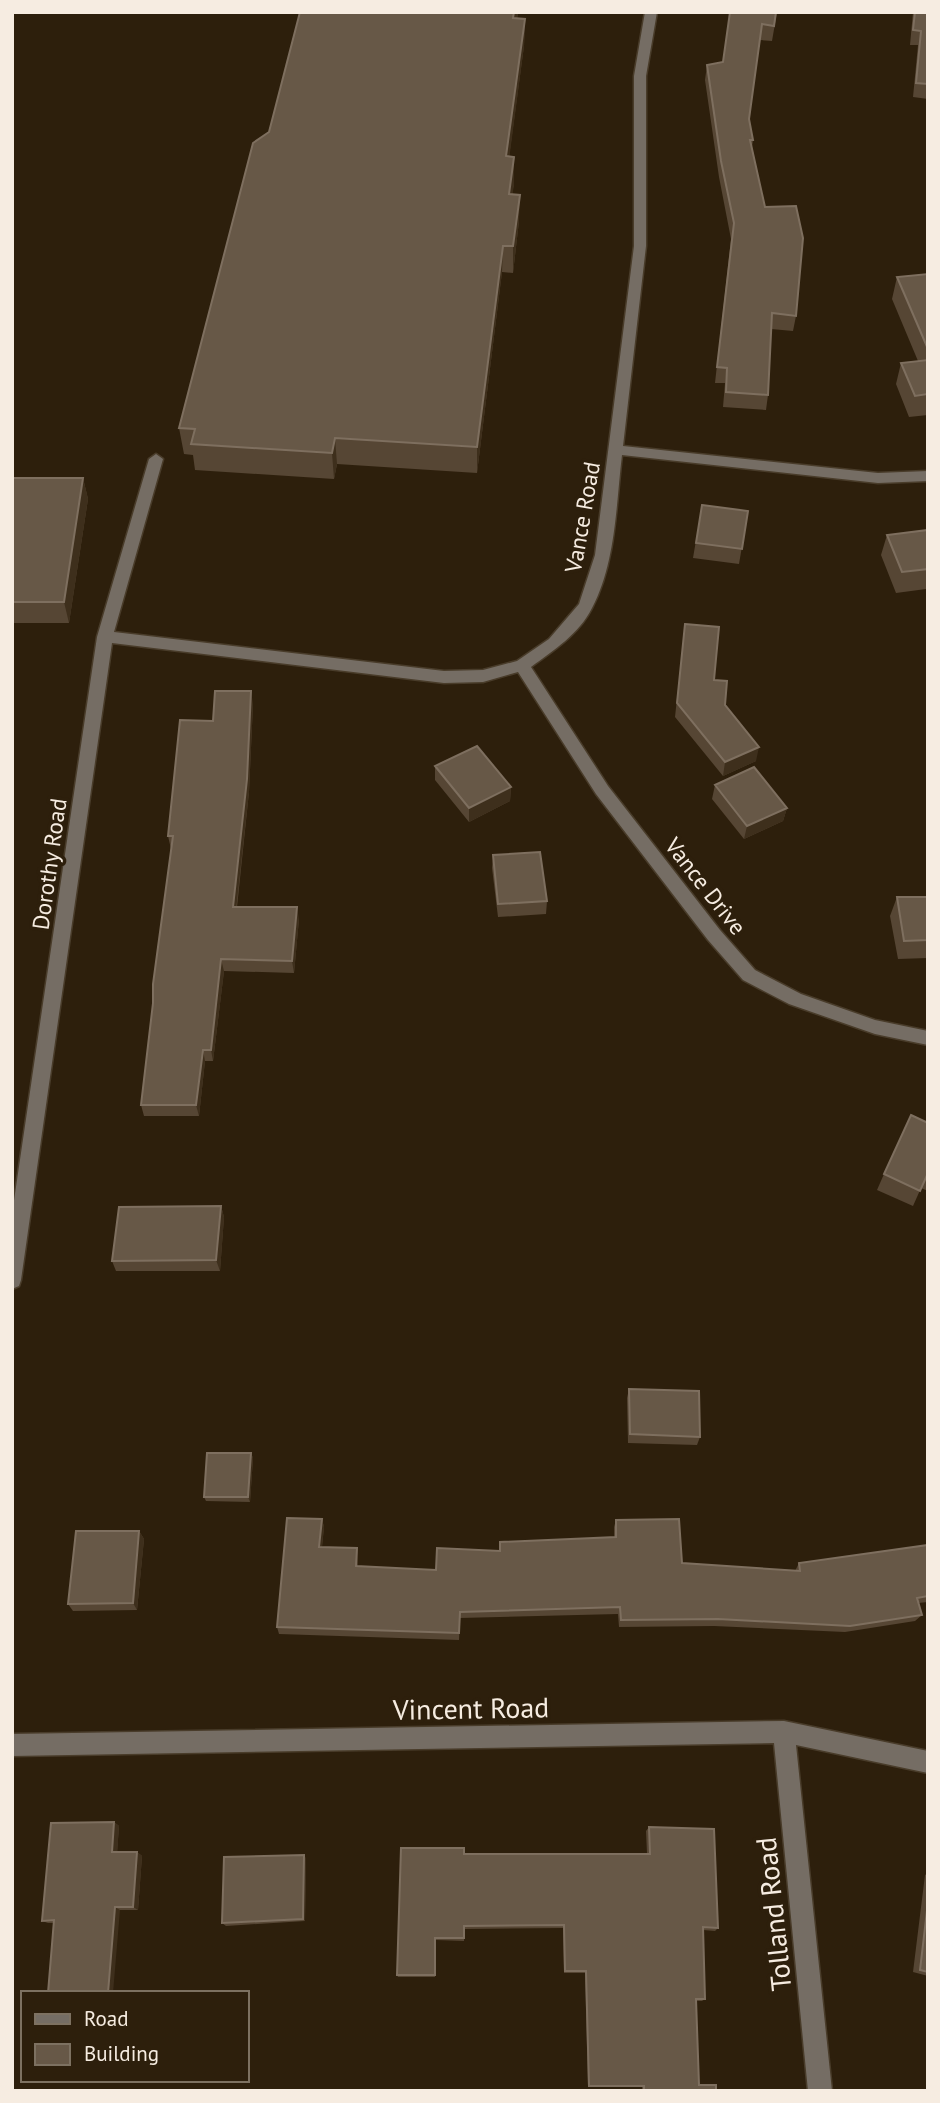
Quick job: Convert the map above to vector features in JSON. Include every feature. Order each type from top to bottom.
[{"type":"street","name":"Vance Road","points":[[105,637],[444,677],[483,676],[522,665],[554,643],[573,624],[586,606],[602,555],[616,450],[640,246],[639,76],[651,12]]},
{"type":"street","points":[[616,450],[878,478],[928,476]]},
{"type":"street","name":"Dorothy Road","points":[[12,1280],[105,637],[156,459]]},
{"type":"street","name":"Vance Drive","points":[[522,665],[602,790],[714,936],[749,975],[795,999],[875,1027],[928,1038]]},
{"type":"street","name":"Vincent Road","points":[[12,1745],[784,1732],[928,1762]]},
{"type":"street","name":"Tolland Road","points":[[784,1732],[820,2091]]},
{"type":"building","points":[[300,12],[514,12],[513,18],[525,19],[506,156],[514,157],[509,194],[520,195],[513,246],[503,246],[477,447],[335,438],[332,453],[191,444],[195,429],[179,428],[253,143],[269,132]]},
{"type":"building","points":[[730,12],[776,12],[774,26],[762,24],[749,119],[753,140],[750,140],[765,207],[796,206],[803,238],[796,316],[772,313],[768,395],[726,392],[727,368],[717,367],[734,223],[721,161],[707,65],[723,62]]},
{"type":"building","points":[[915,12],[928,12],[928,84],[916,83],[921,31],[913,30]]},
{"type":"building","points":[[928,274],[928,349],[897,277]]},
{"type":"building","points":[[928,360],[928,394],[915,396],[901,363]]},
{"type":"building","points":[[12,478],[83,478],[64,602],[12,602]]},
{"type":"building","points":[[702,505],[748,511],[742,549],[696,543]]},
{"type":"building","points":[[928,530],[928,569],[902,572],[887,535]]},
{"type":"building","points":[[685,624],[719,627],[714,680],[727,681],[725,705],[759,747],[725,762],[677,703]]},
{"type":"building","points":[[215,691],[251,691],[247,779],[233,907],[297,907],[292,961],[221,959],[211,1050],[203,1050],[196,1105],[141,1105],[153,984],[173,836],[168,836],[180,720],[213,721]]},
{"type":"building","points":[[477,746],[511,787],[469,808],[435,766]]},
{"type":"building","points":[[754,767],[787,808],[747,826],[715,785]]},
{"type":"building","points":[[540,852],[547,901],[498,904],[493,855]]},
{"type":"building","points":[[897,897],[928,897],[928,940],[904,941]]},
{"type":"building","points":[[911,1115],[928,1123],[928,1173],[920,1191],[884,1174]]},
{"type":"building","points":[[221,1206],[216,1260],[112,1261],[119,1207]]},
{"type":"building","points":[[629,1389],[699,1391],[700,1437],[630,1434]]},
{"type":"building","points":[[207,1453],[251,1453],[248,1497],[204,1497]]},
{"type":"building","points":[[287,1518],[322,1519],[319,1547],[357,1548],[356,1566],[436,1570],[437,1548],[500,1551],[500,1542],[616,1537],[616,1520],[679,1519],[682,1563],[800,1571],[799,1563],[928,1545],[928,1596],[917,1598],[922,1615],[850,1626],[718,1619],[621,1620],[620,1607],[460,1612],[459,1633],[277,1627]]},
{"type":"building","points":[[76,1531],[139,1531],[133,1603],[68,1604]]},
{"type":"building","points":[[114,1822],[112,1852],[137,1852],[133,1907],[115,1907],[108,1991],[48,1991],[54,1920],[42,1921],[51,1823]]},
{"type":"building","points":[[649,1827],[714,1829],[718,1928],[703,1927],[705,1999],[696,1999],[699,2085],[716,2085],[716,2091],[644,2091],[644,2086],[589,2086],[586,1971],[565,1971],[564,1925],[464,1926],[464,1938],[435,1938],[435,1975],[397,1975],[401,1848],[464,1848],[464,1854],[650,1854]]},
{"type":"building","points":[[304,1855],[303,1919],[222,1923],[224,1857]]},
{"type":"building","points":[[928,1902],[928,1972],[920,1970]]}]
